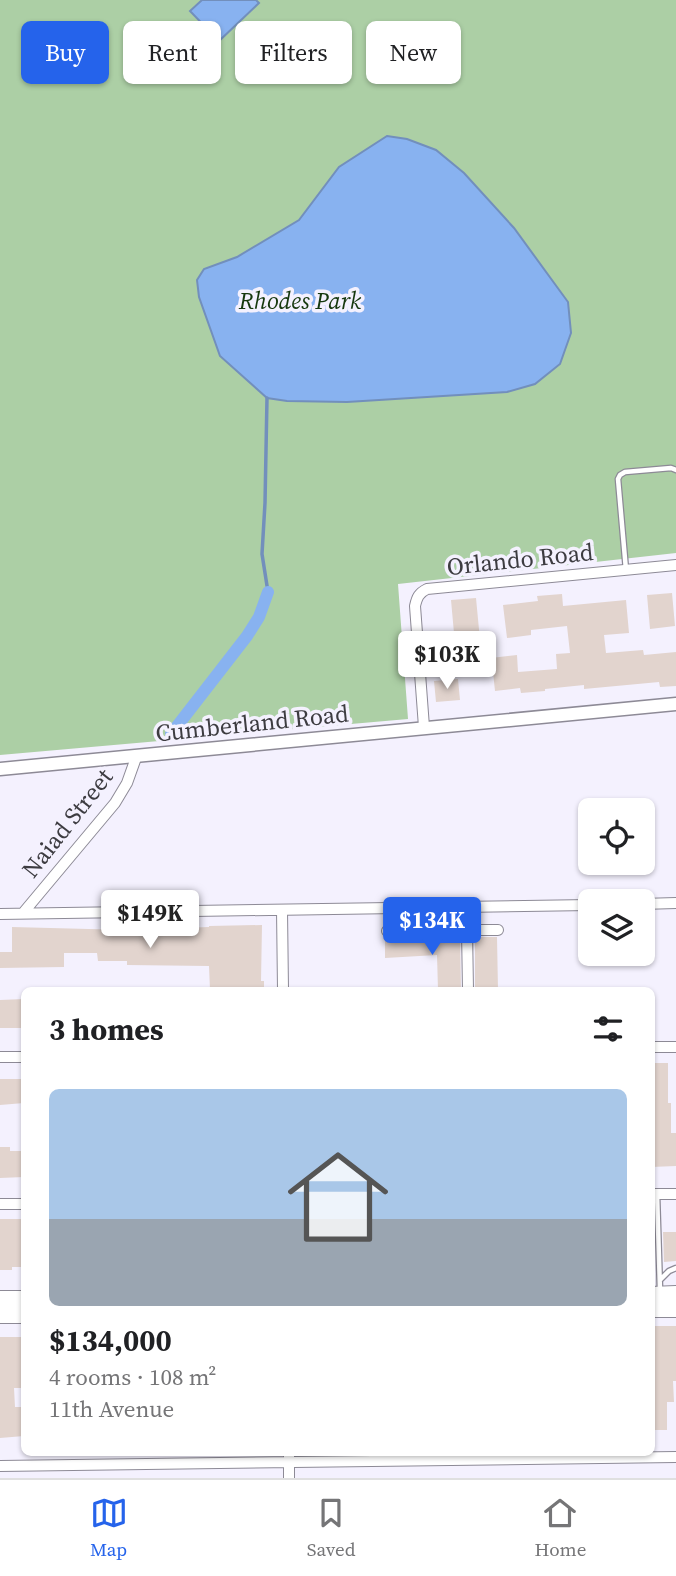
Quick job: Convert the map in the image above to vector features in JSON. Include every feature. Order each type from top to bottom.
[{"type":"main road","points":[[0,1299],[21,1299]]},
{"type":"main road","points":[[655,1309],[676,1309]]},
{"type":"main road","points":[[0,1315],[21,1315]]},
{"type":"street","name":"Orlando Road","points":[[424,727],[415,606],[418,595],[427,589],[676,565]]},
{"type":"street","name":"Cumberland Road","points":[[0,769],[676,704]]},
{"type":"street","name":"Naiad Street","points":[[23,913],[115,803],[127,783],[137,755]]},
{"type":"street","points":[[655,904],[676,903]]},
{"type":"street","points":[[0,914],[578,905]]},
{"type":"street","points":[[282,910],[283,987]]},
{"type":"street","points":[[467,930],[468,987]]},
{"type":"street","points":[[387,931],[498,930]]},
{"type":"street","points":[[655,1047],[676,1046]]},
{"type":"street","points":[[0,1057],[21,1057]]},
{"type":"street","points":[[655,1194],[676,1194]]},
{"type":"street","points":[[0,1204],[21,1204]]},
{"type":"street","points":[[0,1466],[289,1457],[676,1457]]},
{"type":"street","points":[[289,1457],[289,1478]]},
{"type":"lane","points":[[626,570],[618,479],[620,475],[625,472],[671,468],[676,471]]},
{"type":"lane","points":[[655,1200],[661,1236],[662,1291]]},
{"type":"lane","points":[[662,1291],[669,1271],[676,1268]]},
{"type":"green space","name":"Rhodes Park","points":[[0,0],[676,0],[676,553],[398,584],[408,719],[0,755]]},
{"type":"water","points":[[202,0],[256,0],[259,3],[240,21],[235,21],[235,26],[221,39],[221,21],[200,21],[190,11]]},
{"type":"water","points":[[387,136],[407,139],[436,150],[464,173],[514,228],[568,302],[571,333],[560,364],[535,384],[507,392],[347,402],[287,401],[267,398],[220,356],[199,297],[197,280],[204,269],[237,257],[299,220],[339,167]]},
{"type":"building","points":[[672,593],[675,626],[650,629],[647,595]]},
{"type":"building","points":[[562,594],[563,606],[626,600],[629,633],[604,635],[606,653],[643,650],[644,655],[676,652],[676,686],[660,687],[659,682],[584,689],[584,685],[521,693],[520,688],[495,691],[493,672],[467,675],[463,632],[454,633],[451,600],[476,598],[480,640],[489,639],[491,658],[517,655],[518,672],[557,669],[556,654],[570,653],[567,626],[531,630],[531,635],[507,638],[503,605],[538,601],[537,596]]},
{"type":"building","points":[[458,679],[460,700],[436,702],[434,681]]},
{"type":"building","points":[[262,925],[261,981],[264,981],[264,987],[210,987],[209,966],[127,965],[127,961],[98,961],[97,953],[64,953],[64,967],[0,968],[0,952],[12,952],[12,927],[127,930],[126,926],[148,926],[148,931]]},
{"type":"building","points":[[475,937],[497,937],[498,987],[475,987]]},
{"type":"building","points":[[385,938],[460,938],[461,987],[438,987],[437,955],[385,958]]},
{"type":"building","points":[[21,999],[21,1028],[0,1028],[0,1000]]},
{"type":"building","points":[[655,1063],[668,1063],[668,1103],[671,1103],[671,1133],[676,1133],[676,1166],[655,1167]]},
{"type":"building","points":[[0,1079],[21,1079],[21,1103],[0,1105]]},
{"type":"building","points":[[0,1147],[21,1151],[21,1177],[0,1178]]},
{"type":"building","points":[[0,1219],[21,1219],[21,1267],[0,1270]]},
{"type":"building","points":[[663,1232],[676,1232],[676,1261],[664,1262]]},
{"type":"building","points":[[655,1326],[676,1326],[676,1381],[673,1381],[674,1402],[667,1402],[667,1430],[655,1430]]},
{"type":"building","points":[[0,1337],[21,1337],[21,1388],[14,1388],[15,1407],[21,1407],[21,1436],[0,1438]]},
{"type":"waterway","points":[[267,398],[262,554],[268,592]]},
{"type":"waterway","points":[[171,734],[247,636],[259,617],[268,592]]}]
